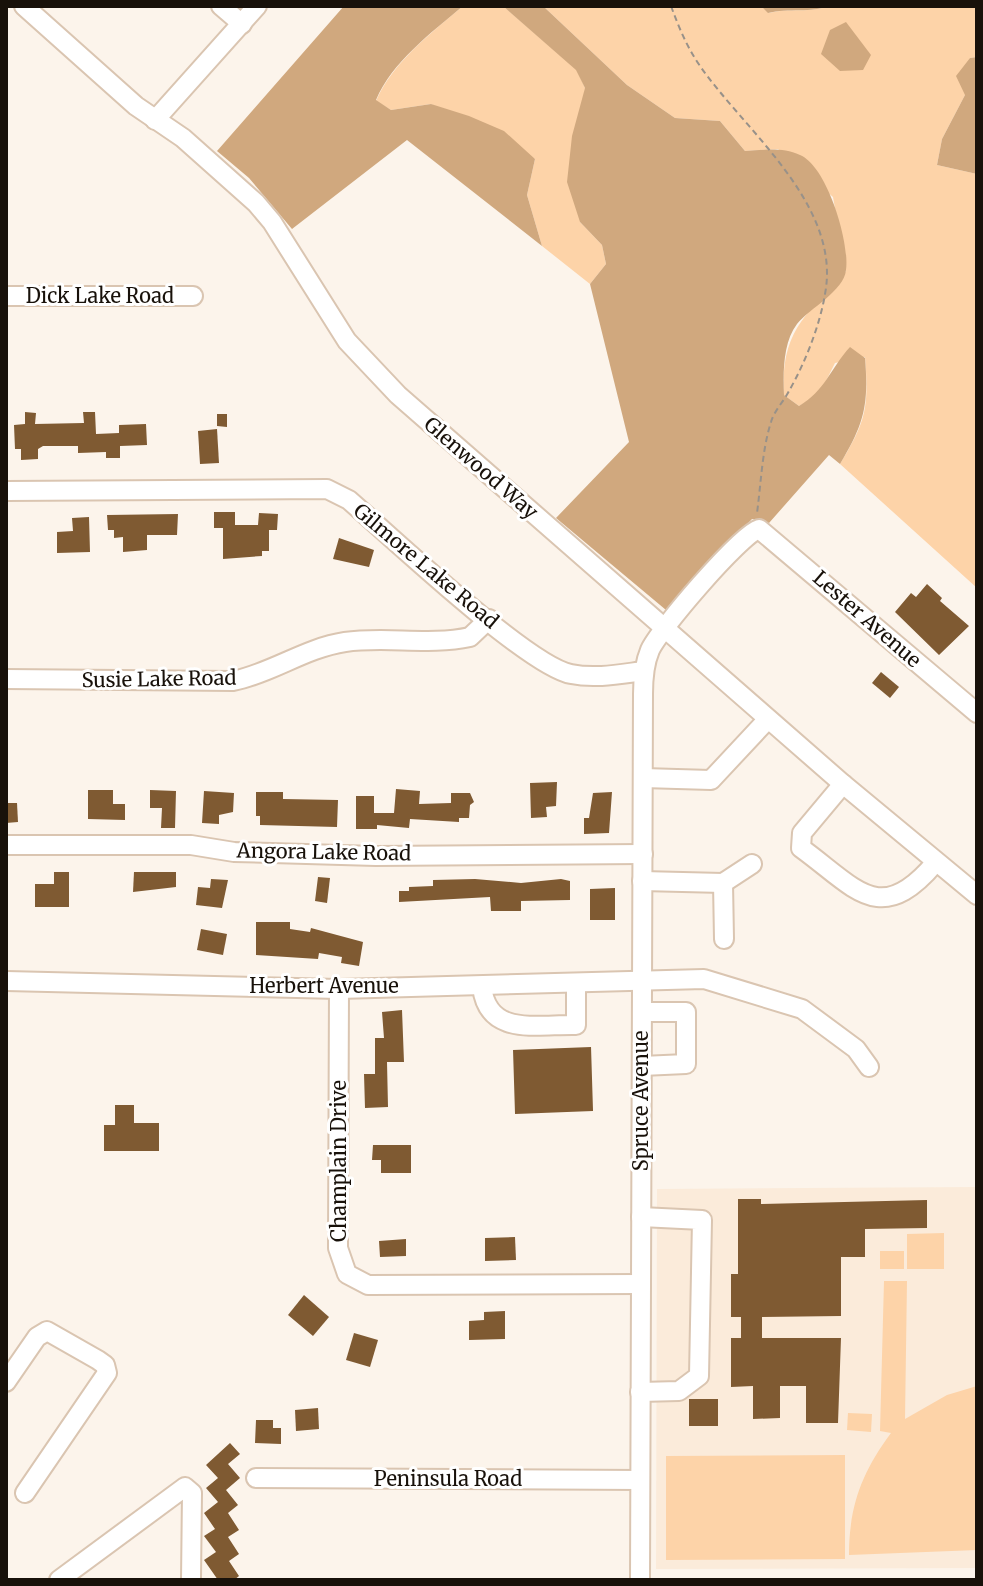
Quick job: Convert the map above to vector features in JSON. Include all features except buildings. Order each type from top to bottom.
[{"type":"street","name":"Glenwood Way","points":[[24,6],[256,203],[272,222],[333,321],[372,371],[843,784],[977,895]]},
{"type":"street","points":[[221,6],[242,24]]},
{"type":"street","points":[[155,120],[257,6]]},
{"type":"street","name":"Dick Lake Road","points":[[6,296],[193,296]]},
{"type":"street","name":"Gilmore Lake Road","points":[[6,491],[327,489],[349,500],[538,659],[569,674],[606,676],[644,671]]},
{"type":"street","name":"Spruce Avenue","points":[[640,1580],[644,671],[650,649],[664,628],[754,530]]},
{"type":"street","name":"Lester Avenue","points":[[754,530],[765,532],[977,713]]},
{"type":"street","name":"Susie Lake Road","points":[[6,679],[233,681],[267,672],[318,649],[344,642],[470,637],[489,619]]},
{"type":"street","points":[[643,778],[711,780],[768,719]]},
{"type":"street","points":[[843,784],[802,833],[801,848],[869,897],[890,898],[913,889],[935,863]]},
{"type":"street","name":"Angora Lake Road","points":[[6,845],[191,845],[234,852],[376,856],[643,854]]},
{"type":"street","points":[[642,881],[723,883],[752,864]]},
{"type":"street","points":[[723,883],[724,939]]},
{"type":"street","name":"Herbert Avenue","points":[[6,981],[339,989],[704,979],[802,1009],[856,1049],[869,1067]]},
{"type":"street","points":[[482,987],[484,1003],[492,1015],[508,1024],[576,1025],[576,984]]},
{"type":"street","name":"Champlain Drive","points":[[339,989],[338,1248],[347,1274],[368,1285],[641,1284]]},
{"type":"street","points":[[642,1012],[686,1012],[686,1064],[642,1066]]},
{"type":"street","points":[[640,1392],[679,1391],[699,1376],[702,1220],[641,1217]]},
{"type":"street","points":[[6,1382],[37,1337],[47,1331],[98,1360],[105,1365],[107,1373],[25,1493]]},
{"type":"street","name":"Peninsula Road","points":[[256,1478],[640,1480]]},
{"type":"street","points":[[59,1580],[185,1487],[192,1493],[191,1580]]},
{"type":"path","points":[[671,6],[682,37],[702,67],[801,190],[814,216],[826,266],[826,293],[808,348],[790,389],[771,421],[754,530]]},
{"type":"shaded area","points":[[344,6],[463,6],[402,61],[376,100],[391,110],[431,104],[504,131],[535,159],[527,195],[542,246],[407,140],[292,229],[249,178],[217,151]]},
{"type":"shaded area","points":[[463,6],[503,6],[577,70],[585,88],[580,222],[602,245],[606,264],[590,284],[542,246],[527,195],[535,159],[431,104],[391,110],[376,101],[403,61]]},
{"type":"shaded area","points":[[503,6],[543,6],[627,85],[675,118],[720,121],[745,151],[780,150],[800,155],[819,174],[840,224],[846,257],[844,278],[792,331],[785,358],[784,395],[799,406],[808,400],[850,347],[865,358],[866,374],[863,414],[855,437],[840,464],[829,455],[769,523],[752,519],[666,610],[556,518],[629,442],[590,284],[606,264],[602,245],[580,222],[567,182],[572,136],[585,88],[576,70]]},
{"type":"shaded area","points":[[543,6],[761,6],[769,13],[828,6],[977,6],[977,57],[970,58],[965,95],[942,139],[937,165],[977,174],[977,588],[840,464],[864,414],[865,357],[835,363],[819,395],[799,406],[784,395],[787,355],[799,325],[846,271],[833,197],[778,149],[745,151],[720,121],[675,118],[627,85]]},
{"type":"shaded area","points":[[761,6],[828,6],[768,13]]},
{"type":"shaded area","points":[[846,22],[871,55],[863,70],[840,71],[821,54],[830,30]]},
{"type":"shaded area","points":[[977,57],[977,174],[937,165],[942,139],[965,95],[956,76],[970,58]]},
{"type":"shaded area","points":[[977,1187],[977,1568],[656,1569],[657,1189]]},
{"type":"shaded area","points":[[944,1233],[944,1269],[907,1269],[907,1234]]},
{"type":"shaded area","points":[[880,1251],[904,1251],[904,1269],[880,1269]]},
{"type":"shaded area","points":[[884,1281],[907,1281],[905,1419],[947,1395],[977,1386],[977,1550],[849,1555],[851,1521],[859,1490],[891,1433],[880,1431]]},
{"type":"shaded area","points":[[848,1413],[872,1414],[871,1432],[847,1430]]},
{"type":"shaded area","points":[[845,1455],[845,1559],[666,1560],[666,1456]]}]
